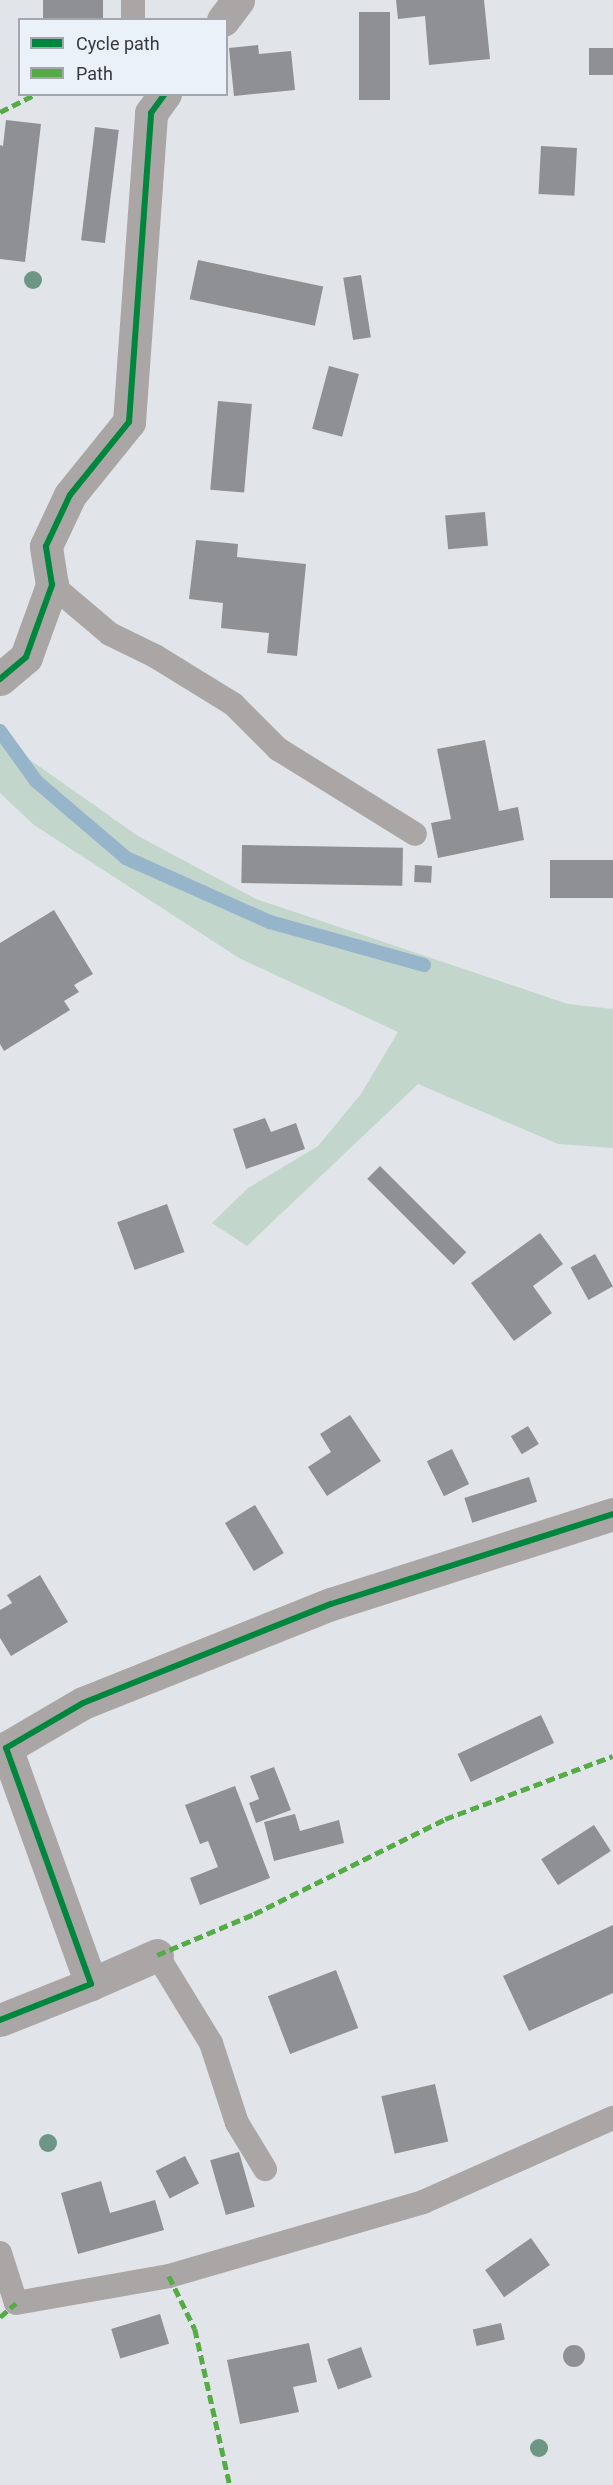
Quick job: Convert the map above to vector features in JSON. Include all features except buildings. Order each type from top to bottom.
[{"type":"street","points":[[224,18],[238,0]]},
{"type":"street","points":[[0,679],[26,657],[52,585],[46,546],[70,495],[129,422],[154,101]]},
{"type":"street","points":[[91,1984],[3,1745],[83,1703],[331,1604],[613,1514]]},
{"type":"street","points":[[0,2020],[157,1955]]},
{"type":"lane","points":[[133,0],[133,18]]},
{"type":"lane","points":[[52,585],[110,634],[164,661],[233,704],[278,748],[415,834]]},
{"type":"lane","points":[[157,1955],[211,2043],[237,2122],[265,2169]]},
{"type":"lane","points":[[0,2253],[16,2303],[169,2276],[423,2202],[613,2118]]},
{"type":"green space","points":[[0,730],[23,755],[138,836],[256,899],[568,1004],[613,1009],[613,1148],[558,1144],[418,1084],[247,1246],[212,1223],[248,1188],[318,1146],[361,1094],[398,1032],[239,958],[34,825],[0,793]]},
{"type":"waterway","points":[[0,731],[36,781],[126,858],[270,922],[424,965]]},
{"type":"marked path","points":[[0,112],[32,96]]},
{"type":"marked path","points":[[157,1955],[254,1914],[445,1819],[613,1756]]},
{"type":"marked path","points":[[169,2276],[195,2329],[230,2485]]},
{"type":"marked path","points":[[0,2317],[16,2303]]},
{"type":"cycle path","points":[[0,679],[26,657],[52,585],[46,546],[70,495],[129,422],[151,113],[164,96]]},
{"type":"cycle path","points":[[0,2020],[91,1984],[6,1748],[83,1703],[331,1604],[613,1514]]}]
